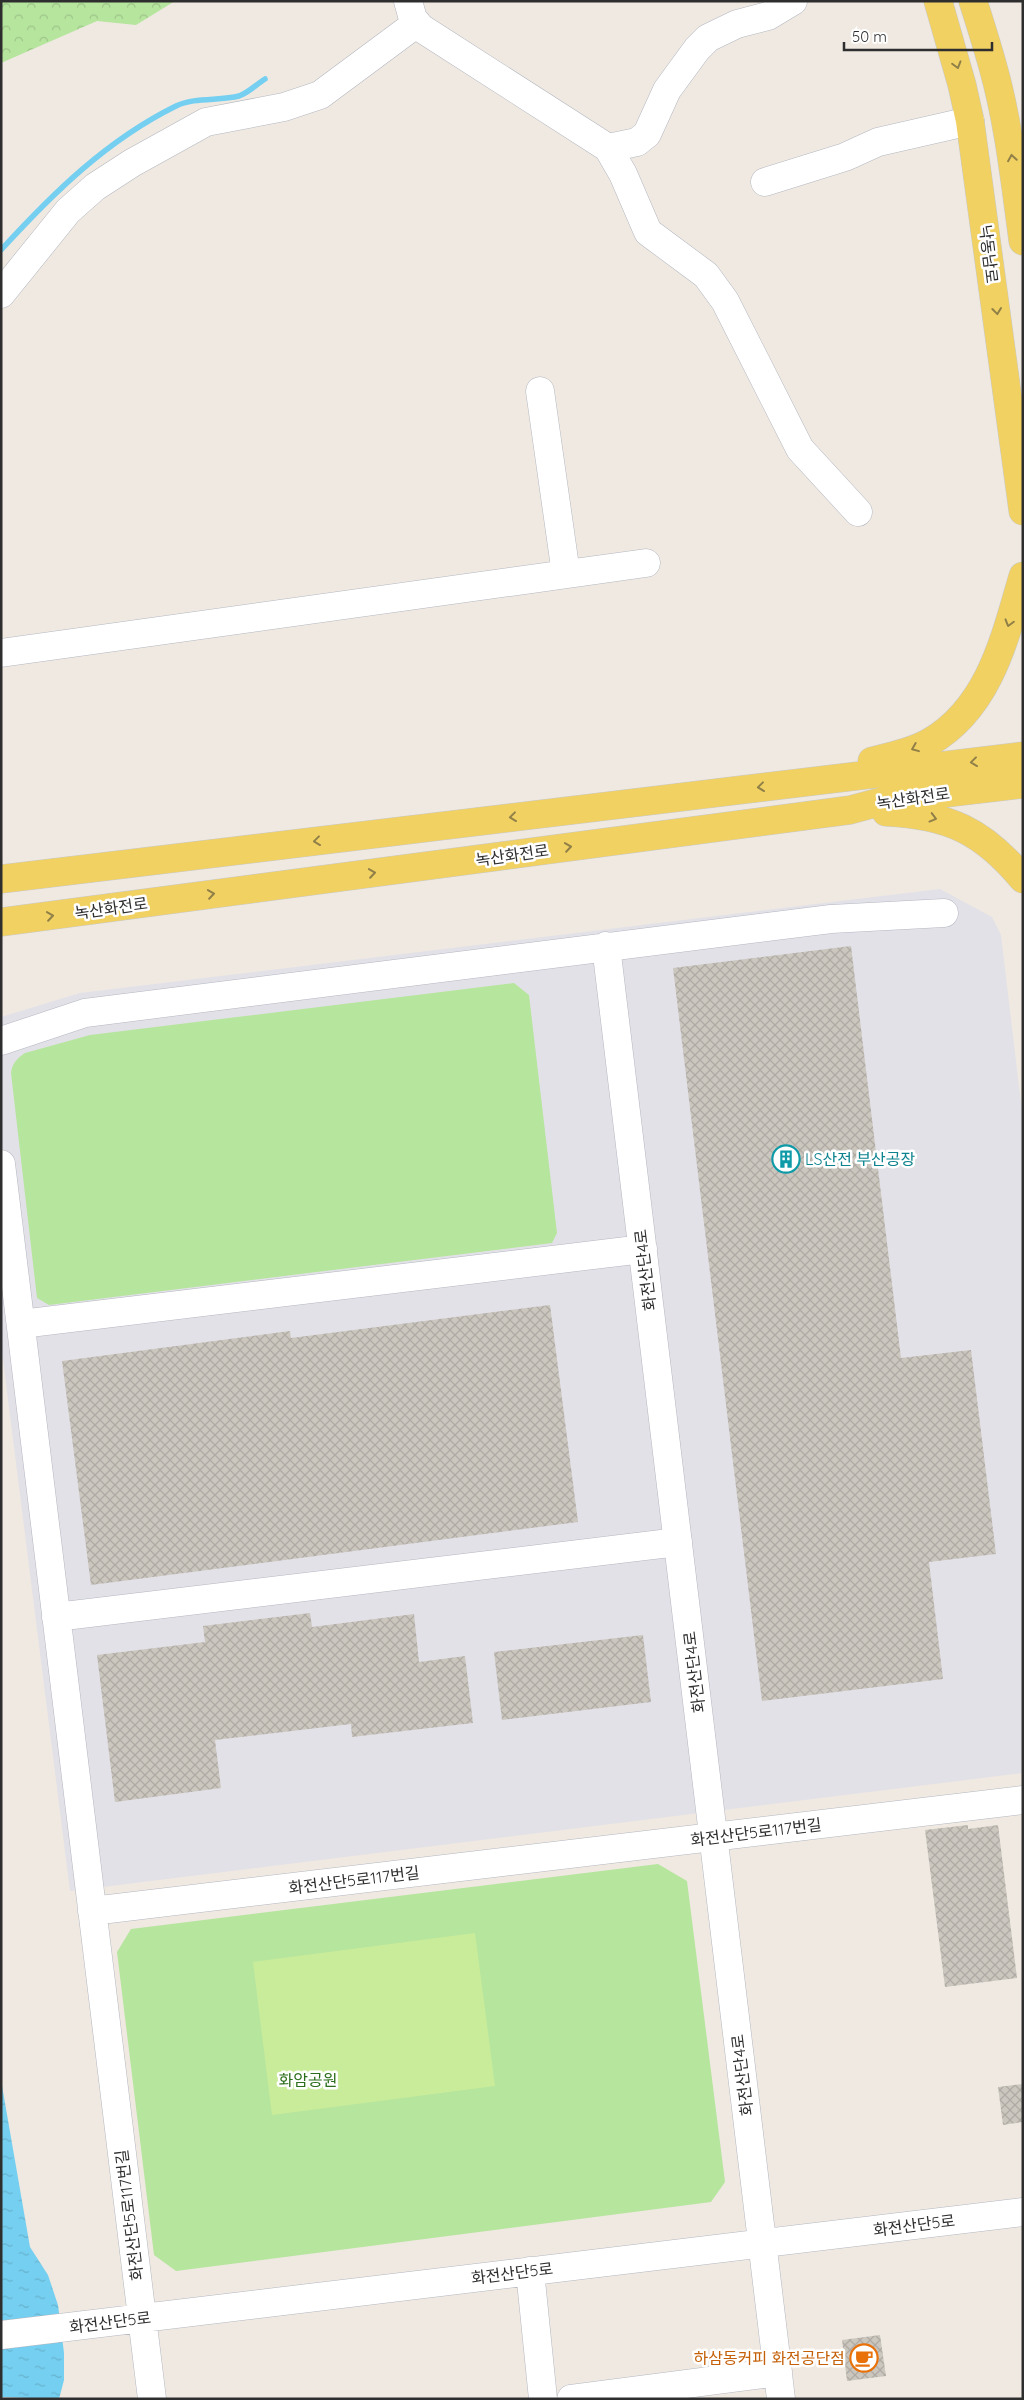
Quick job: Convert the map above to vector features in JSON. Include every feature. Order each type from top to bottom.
[{"type":"main road","name":"낙동남로","points":[[938,1],[962,85],[970,121],[1023,511]]},
{"type":"main road","points":[[973,1],[994,68],[1002,106],[1012,158],[1023,241]]},
{"type":"main road","points":[[789,784],[902,754],[931,741],[949,728],[970,706],[999,655],[1023,576]]},
{"type":"main road","name":"녹산화전로","points":[[1,879],[1023,756]]},
{"type":"main road","name":"녹산화전로","points":[[1,922],[850,810],[887,800],[1023,784]]},
{"type":"main road","points":[[850,810],[908,813],[952,823],[975,834],[994,848],[1023,879]]},
{"type":"street","points":[[608,148],[637,142],[647,134],[667,90],[696,49],[708,38],[737,24],[768,16],[794,1]]},
{"type":"street","points":[[1,294],[68,211],[102,182],[206,122],[284,107],[320,95],[412,12],[455,51],[608,148],[623,174],[648,232],[706,275],[726,301],[800,449],[858,512]]},
{"type":"street","points":[[765,182],[845,157],[878,142],[970,121]]},
{"type":"street","points":[[540,391],[566,574]]},
{"type":"street","points":[[1,653],[646,563]]},
{"type":"street","points":[[1,1041],[85,1013],[831,919],[944,913]]},
{"type":"street","name":"화전산단4로","points":[[606,946],[781,2399]]},
{"type":"street","points":[[1,1164],[92,1911]]},
{"type":"street","points":[[21,1324],[643,1249]]},
{"type":"street","points":[[56,1617],[678,1542]]},
{"type":"street","name":"화전산단5로117번길","points":[[152,2399],[92,1911],[1023,1800]]},
{"type":"street","name":"화전산단5로","points":[[1,2335],[1023,2212]]},
{"type":"street","points":[[530,2271],[543,2399]]},
{"type":"street","points":[[571,2399],[778,2372]]},
{"type":"shaded area","points":[[940,889],[992,917],[1001,935],[1023,1120],[1023,1773],[70,1891],[1,1344],[1,1017],[80,993]]},
{"type":"green space","points":[[1,1],[175,1],[136,25],[97,21],[1,63]]},
{"type":"green space","points":[[514,983],[529,995],[557,1233],[552,1243],[49,1305],[37,1298],[11,1073],[15,1062],[25,1053],[90,1035]]},
{"type":"green space","name":"화암공원","points":[[658,1864],[687,1881],[725,2182],[711,2202],[176,2271],[154,2255],[117,1952],[131,1929]]},
{"type":"green space","points":[[475,1933],[495,2086],[272,2115],[253,1962]]},
{"type":"water","points":[[1,2080],[30,2247],[48,2275],[58,2305],[64,2353],[64,2380],[59,2399],[1,2397]]},
{"type":"building","name":"LS산전 부산공장","points":[[851,946],[901,1358],[971,1350],[996,1554],[929,1562],[943,1679],[762,1701],[673,968]]},
{"type":"building","points":[[550,1305],[578,1522],[91,1585],[62,1361],[290,1331],[291,1338]]},
{"type":"building","points":[[310,1613],[312,1627],[414,1614],[419,1662],[465,1656],[473,1723],[352,1737],[351,1724],[215,1740],[221,1788],[115,1802],[97,1655],[205,1642],[203,1626]]},
{"type":"building","points":[[643,1635],[651,1702],[502,1720],[494,1652]]},
{"type":"building","points":[[968,1825],[968,1829],[998,1825],[1017,1978],[945,1987],[925,1830]]},
{"type":"building","points":[[1023,2084],[1023,2122],[1003,2125],[998,2087]]},
{"type":"building","name":"하삼동커피 화전공단점","points":[[880,2335],[886,2376],[847,2381],[842,2340]]},
{"type":"waterway","points":[[1,250],[61,188],[104,151],[127,135],[183,103],[239,96],[265,79]]},
{"type":"place","name":"LS산전 부산공장","points":[[786,1159]]},
{"type":"place","name":"하삼동커피 화전공단점","points":[[864,2358]]}]
